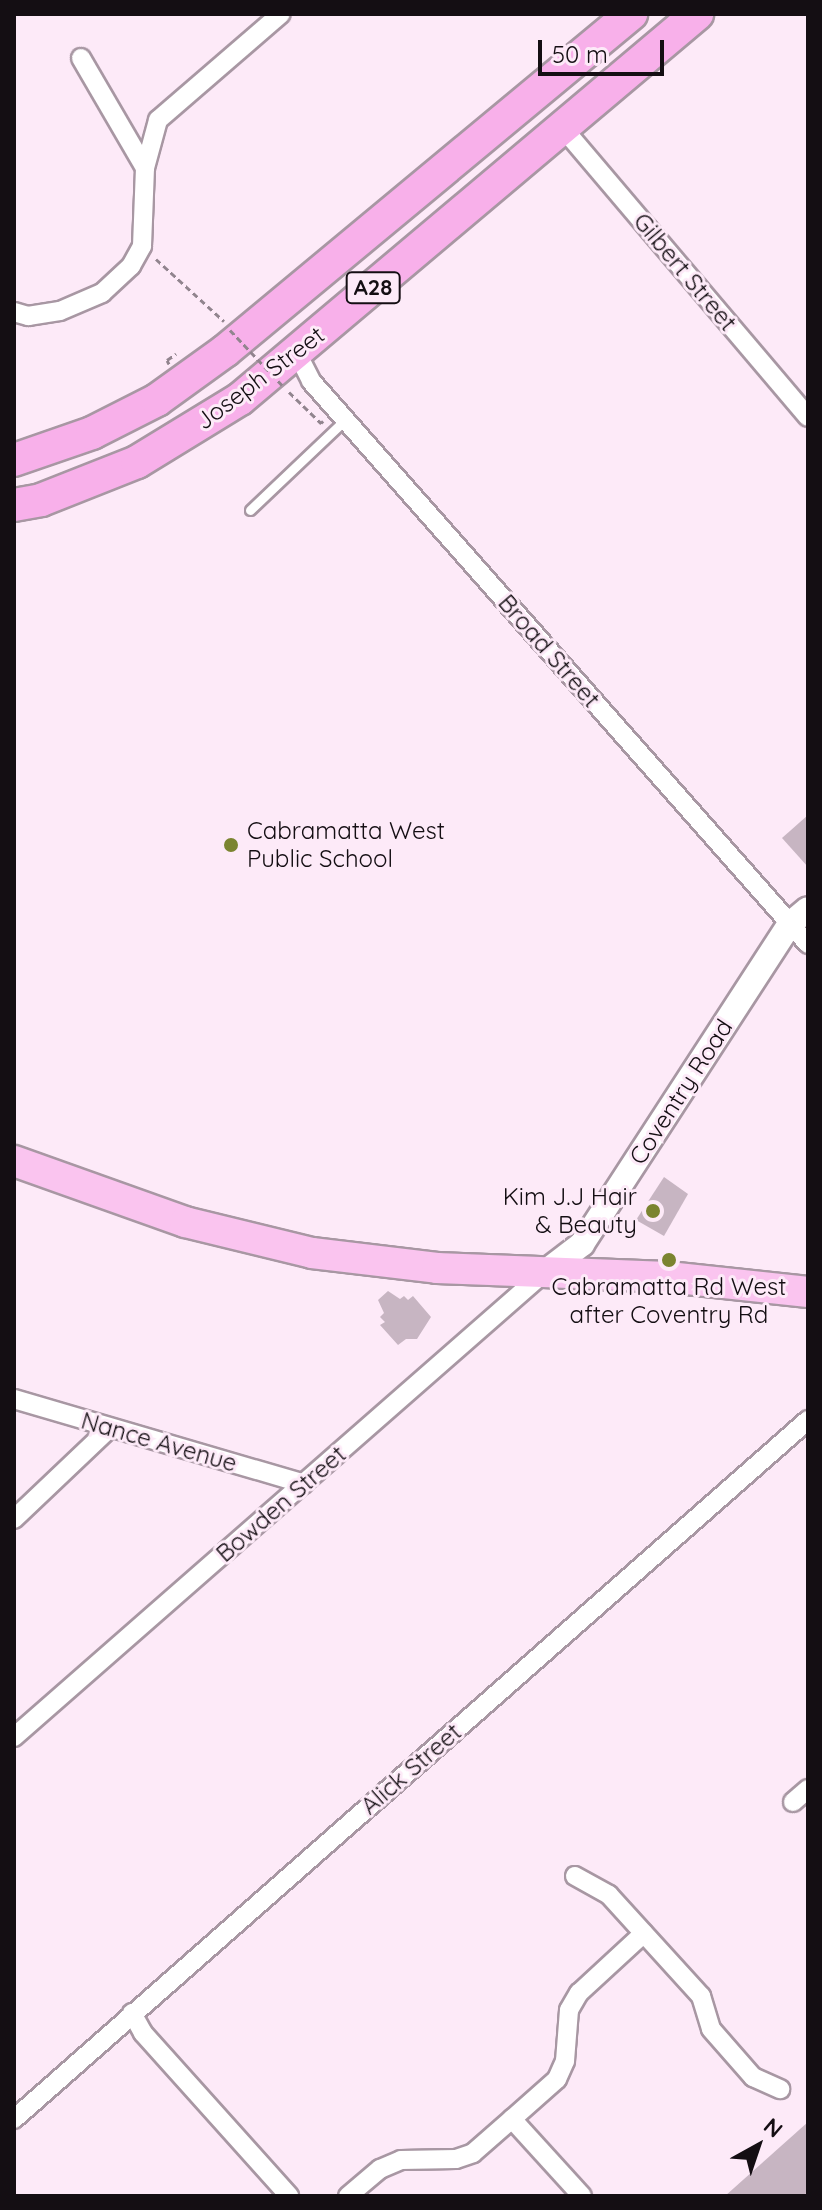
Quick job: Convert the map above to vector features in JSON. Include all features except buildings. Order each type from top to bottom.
[{"type":"highway","name":"Joseph Street","points":[[14,460],[92,433],[157,400],[202,367],[631,14]]},
{"type":"highway","name":"Joseph Street","points":[[14,505],[41,500],[137,462],[240,399],[697,14]]},
{"type":"main road","points":[[14,1161],[185,1222],[312,1253],[437,1268],[668,1277],[808,1292]]},
{"type":"street","points":[[14,312],[28,316],[60,311],[102,293],[131,266],[142,246],[145,168],[158,120],[281,14]]},
{"type":"street","points":[[81,58],[145,168]]},
{"type":"street","name":"Gilbert Street","points":[[562,127],[808,417]]},
{"type":"street","name":"Broad Street","points":[[297,353],[311,381],[343,418],[799,916],[808,944]]},
{"type":"street","name":"Coventry Road","points":[[548,1270],[582,1244],[799,916]]},
{"type":"street","name":"Bowden Street","points":[[14,1737],[548,1270]]},
{"type":"street","name":"Nance Avenue","points":[[14,1399],[304,1484]]},
{"type":"street","name":"Alick Street","points":[[14,2119],[808,1420]]},
{"type":"street","points":[[14,1519],[109,1429]]},
{"type":"street","points":[[793,1802],[808,1789]]},
{"type":"street","points":[[575,1876],[609,1895],[701,1996],[711,2029],[753,2077],[780,2089]]},
{"type":"street","points":[[348,2196],[380,2169],[401,2160],[456,2159],[473,2153],[512,2119],[557,2079],[565,2061],[569,2010],[579,1993],[644,1933]]},
{"type":"street","points":[[132,2013],[143,2033],[289,2196]]},
{"type":"street","points":[[512,2119],[582,2196]]},
{"type":"lane","points":[[250,510],[343,418]]},
{"type":"path","points":[[142,246],[227,323],[215,331]]},
{"type":"path","points":[[230,330],[321,423],[324,420],[297,390]]},
{"type":"path","points":[[170,366],[167,360],[179,353]]},
{"type":"place","name":"Cabramatta West Public School","points":[[231,845]]},
{"type":"place","name":"Kim J.J Hair & Beauty","points":[[653,1211]]},
{"type":"place","name":"Cabramatta Rd West after Coventry Rd","points":[[669,1260]]}]
